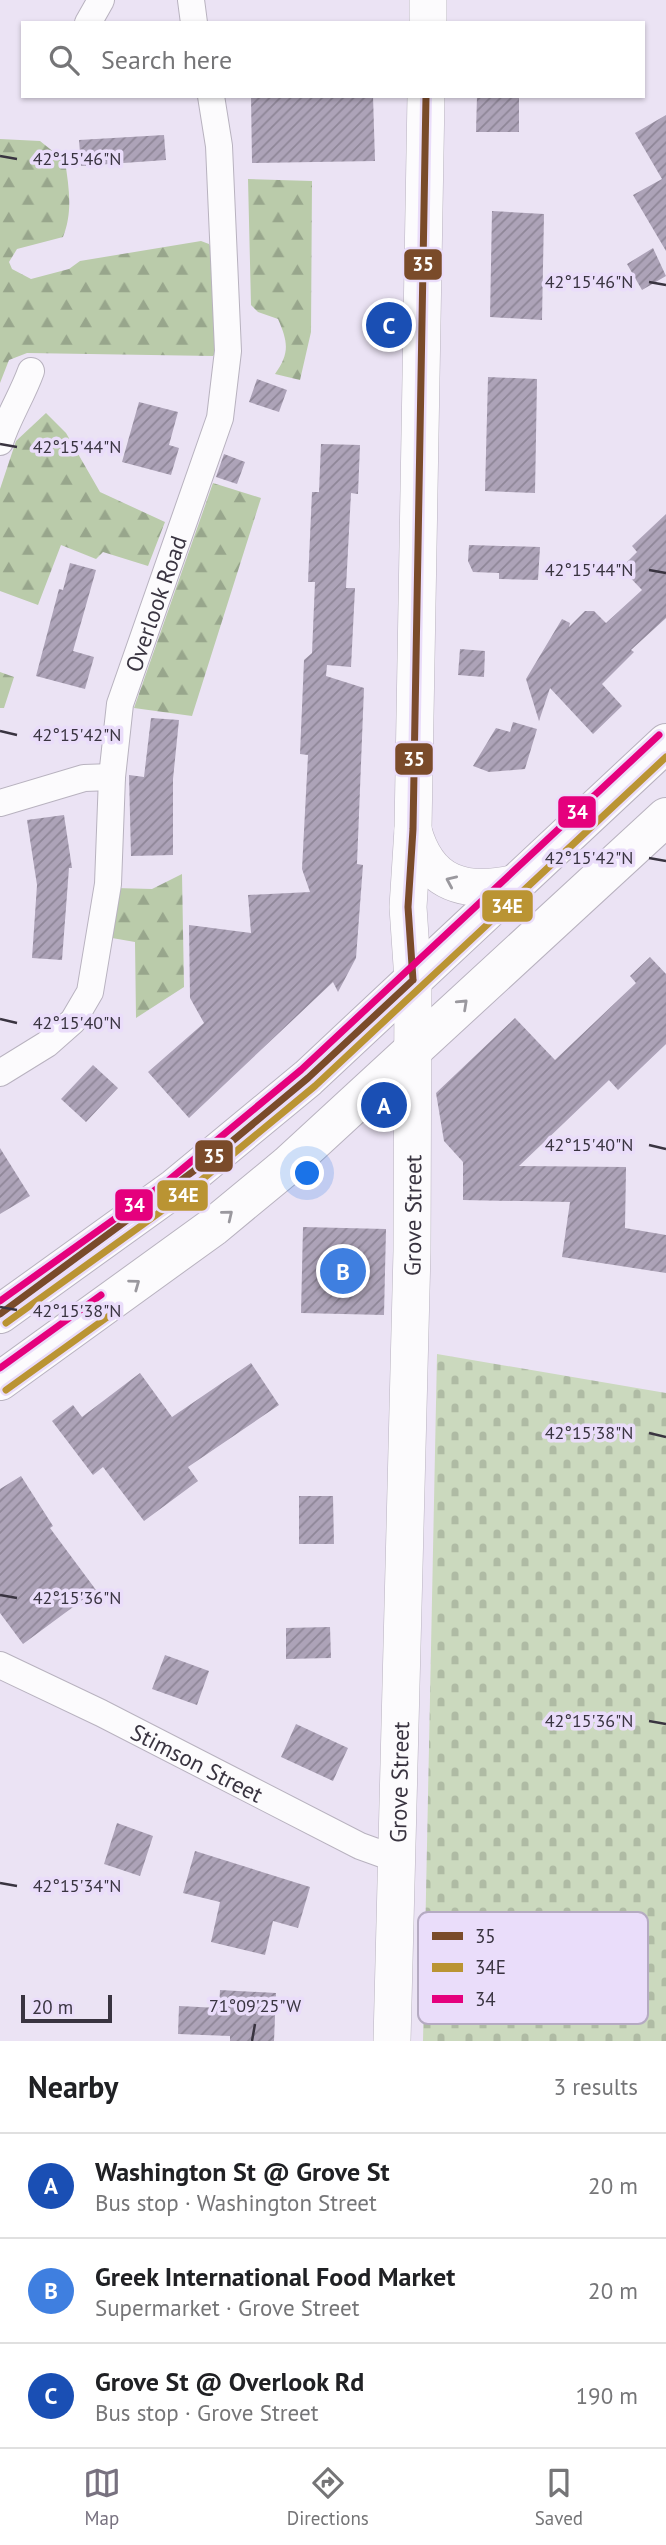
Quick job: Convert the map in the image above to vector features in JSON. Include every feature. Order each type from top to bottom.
[{"type":"main road","points":[[428,0],[428,21]]},
{"type":"main road","name":"Grove Street","points":[[392,2041],[412,1264],[414,980],[408,907],[413,829],[426,98]]},
{"type":"main road","points":[[0,1314],[218,1153],[308,1078],[666,743]]},
{"type":"main road","points":[[0,1381],[213,1227],[323,1135],[666,817]]},
{"type":"main road","points":[[413,829],[423,858],[442,878],[468,887],[498,887],[517,883]]},
{"type":"street","points":[[89,21],[101,0]]},
{"type":"street","points":[[191,0],[194,21]]},
{"type":"street","name":"Overlook Road","points":[[0,1073],[47,1044],[73,1021],[90,992],[108,884],[116,725],[126,682],[214,437],[225,397],[228,351],[219,146],[211,98]]},
{"type":"street","points":[[0,442],[7,419],[21,399],[31,371]]},
{"type":"street","points":[[0,803],[84,778],[112,777]]},
{"type":"street","name":"Stimson Street","points":[[0,1665],[101,1713],[360,1846],[385,1855],[397,1856]]},
{"type":"green space","points":[[0,139],[40,141],[65,161],[69,190],[68,218],[63,237],[17,249],[9,262],[12,269],[31,279],[69,269],[80,261],[201,241],[209,244],[215,257],[219,349],[213,356],[27,353],[9,360],[0,383]]},
{"type":"green space","points":[[248,179],[312,181],[311,332],[300,380],[275,374],[283,360],[286,347],[281,327],[278,319],[258,312],[251,305]]},
{"type":"green space","points":[[46,413],[66,433],[100,492],[165,522],[148,566],[103,552],[96,559],[61,545],[38,605],[0,591],[0,489],[16,441]]},
{"type":"green space","points":[[213,483],[261,498],[192,716],[134,708]]},
{"type":"green space","points":[[0,672],[14,677],[4,708],[0,708]]},
{"type":"green space","points":[[182,874],[184,987],[136,1018],[135,942],[112,938],[115,888],[152,889]]},
{"type":"green space","points":[[437,1354],[666,1393],[666,2041],[423,2041],[423,2024],[648,2024],[648,1912],[426,1912]]},
{"type":"building","points":[[251,98],[373,98],[375,161],[252,163]]},
{"type":"building","points":[[477,98],[519,98],[519,132],[476,132]]},
{"type":"building","points":[[666,115],[666,251],[633,195],[662,179],[635,133]]},
{"type":"building","points":[[164,135],[166,160],[81,166],[79,140]]},
{"type":"building","points":[[492,211],[544,214],[542,320],[490,317]]},
{"type":"building","points":[[653,248],[666,276],[642,290],[627,264]]},
{"type":"building","points":[[488,377],[537,379],[535,493],[485,491]]},
{"type":"building","points":[[257,379],[287,390],[279,412],[249,402]]},
{"type":"building","points":[[139,402],[178,412],[169,445],[179,448],[171,475],[122,462]]},
{"type":"building","points":[[321,444],[360,445],[358,494],[351,493],[346,588],[355,588],[351,667],[327,665],[326,676],[364,688],[357,864],[363,865],[356,958],[338,992],[333,982],[189,1118],[148,1072],[204,1023],[190,998],[189,925],[251,933],[248,895],[310,892],[302,869],[308,755],[300,754],[304,660],[312,653],[315,582],[308,582],[312,492],[319,492]]},
{"type":"building","points":[[224,454],[245,462],[237,484],[216,477]]},
{"type":"building","points":[[666,514],[666,618],[631,650],[634,652],[602,684],[622,706],[593,734],[550,688],[539,721],[526,679],[562,619],[570,623],[569,627],[585,611],[594,611],[606,623],[642,590],[621,568],[637,552],[632,546]]},
{"type":"building","points":[[469,545],[540,547],[538,580],[499,579],[499,573],[473,572],[468,561]]},
{"type":"building","points":[[70,563],[96,570],[73,651],[94,657],[85,689],[36,676],[59,589],[63,590]]},
{"type":"building","points":[[460,649],[485,651],[484,677],[458,675]]},
{"type":"building","points":[[151,718],[179,720],[173,779],[173,855],[131,856],[129,775],[144,777]]},
{"type":"building","points":[[513,722],[537,729],[525,769],[489,772],[473,766],[496,728],[510,732]]},
{"type":"building","points":[[64,815],[72,868],[69,868],[62,960],[32,958],[37,885],[27,820]]},
{"type":"building","points":[[650,957],[666,974],[666,1044],[618,1090],[609,1080],[519,1166],[626,1167],[625,1228],[666,1235],[666,1273],[562,1257],[570,1202],[463,1200],[463,1162],[444,1141],[436,1093],[515,1018],[555,1060],[636,983],[630,976]]},
{"type":"building","points":[[93,1065],[118,1088],[86,1122],[61,1099]]},
{"type":"building","points":[[0,1148],[30,1196],[0,1214]]},
{"type":"building","points":[[303,1227],[386,1229],[384,1315],[301,1313]]},
{"type":"building","points":[[251,1363],[279,1405],[188,1467],[198,1481],[144,1521],[103,1467],[93,1475],[52,1421],[73,1405],[82,1417],[140,1373],[172,1417]]},
{"type":"building","points":[[21,1476],[53,1526],[50,1528],[96,1590],[23,1644],[0,1613],[0,1489]]},
{"type":"building","points":[[299,1496],[333,1496],[334,1544],[299,1544]]},
{"type":"building","points":[[330,1627],[331,1658],[286,1659],[286,1628]]},
{"type":"building","points":[[165,1655],[209,1671],[197,1705],[152,1689]]},
{"type":"building","points":[[296,1724],[348,1748],[333,1781],[281,1757]]},
{"type":"building","points":[[117,1823],[153,1836],[140,1876],[104,1864]]},
{"type":"building","points":[[195,1851],[310,1887],[298,1928],[273,1921],[265,1955],[211,1942],[220,1902],[183,1893]]},
{"type":"building","points":[[220,1990],[276,1993],[274,2041],[230,2041],[230,2036],[178,2034],[179,2006],[219,2008]]},
{"type":"transit line","name":"35","points":[[413,980],[408,907],[413,829],[426,98]]},
{"type":"transit line","name":"34","points":[[0,1301],[169,1180],[301,1070],[659,735]]},
{"type":"transit line","name":"34E","points":[[6,1323],[181,1197],[315,1086],[666,757]]},
{"type":"transit line","name":"35","points":[[0,1314],[218,1153],[308,1078],[413,980]]},
{"type":"transit line","name":"34","points":[[0,1368],[101,1295]]},
{"type":"transit line","name":"34E","points":[[6,1390],[113,1313]]},
{"type":"place","name":"Grove St @ Overlook Rd","points":[[389,325]]},
{"type":"place","name":"Washington St @ Grove St","points":[[384,1105]]},
{"type":"place","name":"Greek International Food Market","points":[[343,1271]]}]
